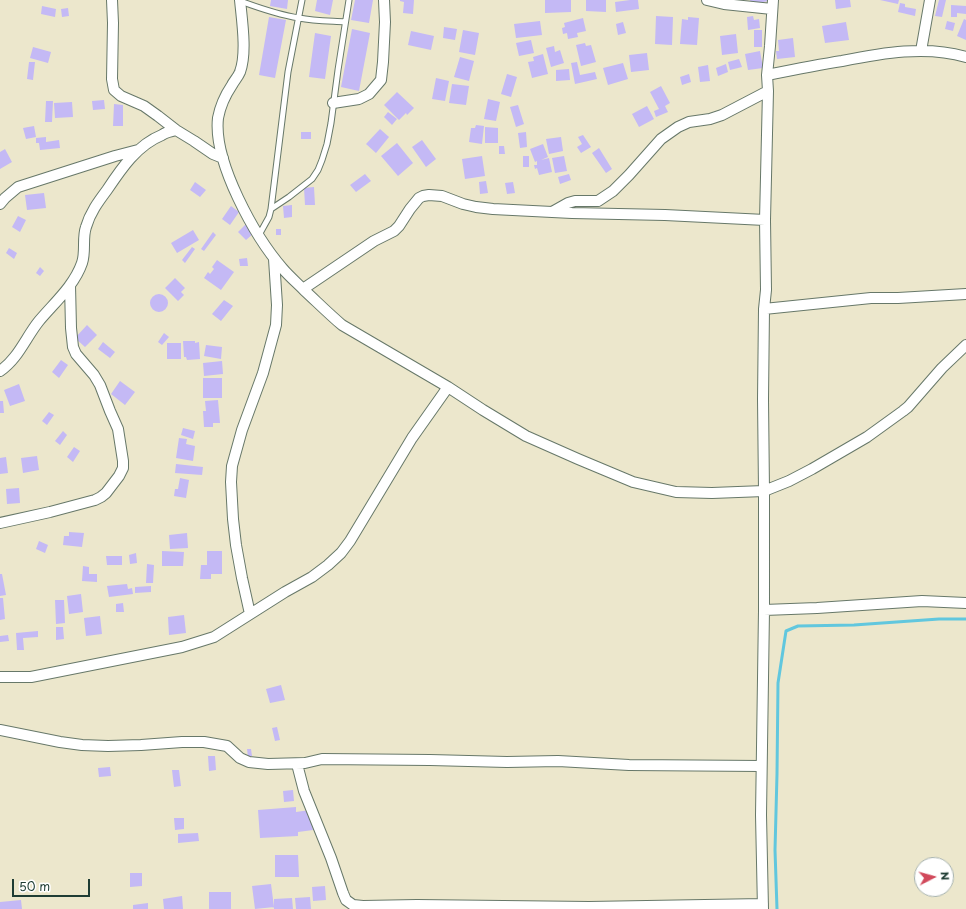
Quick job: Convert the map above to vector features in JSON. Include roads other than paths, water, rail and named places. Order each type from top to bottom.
[{"type":"street","points":[[112,0],[112,79],[114,90],[121,96],[144,106],[176,130],[213,154],[223,158]]},
{"type":"street","points":[[240,0],[244,58],[239,74],[224,99],[218,117],[219,139],[223,158],[233,188],[269,252],[284,270],[342,325],[448,387],[526,436],[633,482],[676,492],[712,493],[764,491],[789,481],[812,469],[867,436],[903,411],[942,368],[966,345]]},
{"type":"street","points":[[333,103],[359,100],[369,94],[381,80],[385,22],[384,0]]},
{"type":"street","points":[[296,764],[304,791],[331,858],[343,893],[346,900],[353,905],[763,907],[760,815],[764,610],[763,399],[764,309],[766,290],[765,220],[768,91],[767,75],[772,5],[724,4],[707,0]]},
{"type":"street","points":[[921,51],[930,0]]},
{"type":"street","points":[[767,75],[891,52],[942,52],[966,57]]},
{"type":"street","points":[[551,212],[575,201],[598,201],[604,198],[629,175],[662,139],[678,127],[689,122],[710,119],[722,115],[768,91]]},
{"type":"street","points":[[0,371],[16,356],[39,322],[74,280],[82,262],[85,229],[90,215],[121,169],[138,150],[160,135],[176,130]]},
{"type":"street","points":[[0,204],[18,187],[138,150]]},
{"type":"street","points":[[303,289],[374,241],[394,231],[419,198],[423,196],[435,195],[476,207],[493,209],[765,220]]},
{"type":"street","points":[[250,614],[236,545],[232,497],[232,466],[242,430],[263,373],[276,325],[277,305],[274,259]]},
{"type":"street","points":[[0,523],[95,500],[106,493],[123,468],[122,450],[118,429],[100,385],[94,375],[76,354],[73,347],[70,328],[70,284]]},
{"type":"street","points":[[764,309],[871,298],[903,298],[966,294]]},
{"type":"street","points":[[0,677],[31,677],[182,647],[214,637],[285,592],[312,577],[341,554],[412,438],[448,387]]},
{"type":"street","points":[[764,610],[922,601],[966,603]]},
{"type":"street","points":[[0,730],[82,745],[108,746],[204,742],[227,746],[240,758],[249,762],[268,764],[305,763],[322,758],[472,760],[507,762],[558,761],[629,765],[762,766]]},
{"type":"lane","points":[[240,0],[265,10],[299,18],[346,22]]},
{"type":"lane","points":[[259,235],[267,222],[271,209],[288,72],[302,0]]},
{"type":"lane","points":[[271,209],[304,186],[312,179],[318,170],[327,144],[331,123],[349,0]]},
{"type":"waterway","points":[[777,909],[775,850],[778,683],[786,631],[798,626],[854,625],[939,619],[966,619]]}]
